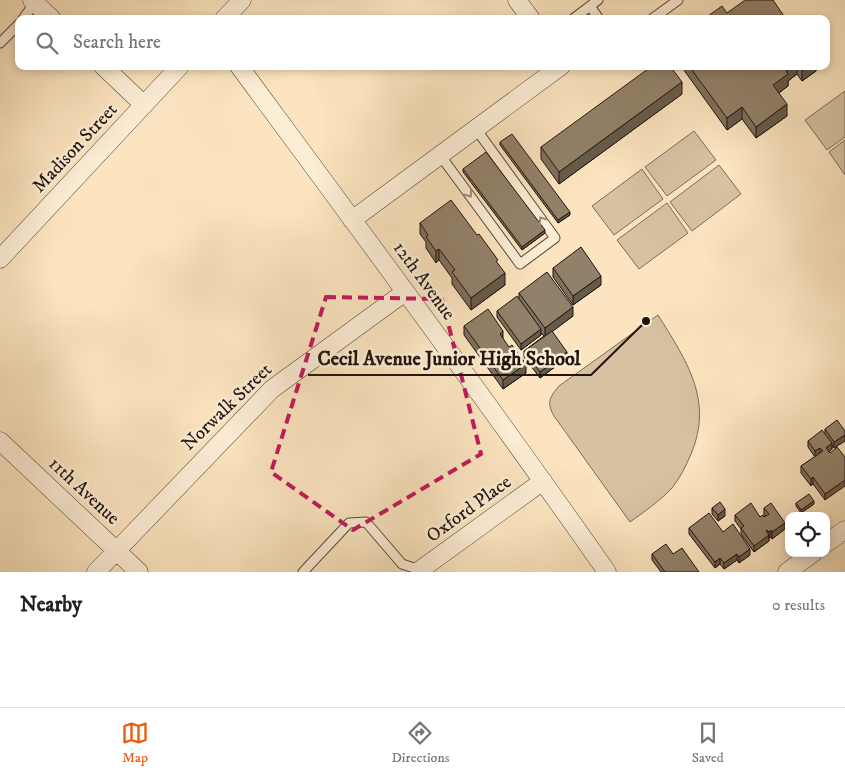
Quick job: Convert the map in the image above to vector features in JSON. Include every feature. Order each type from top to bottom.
[{"type":"street","points":[[228,15],[242,0]]},
{"type":"street","points":[[517,0],[528,15]]},
{"type":"street","points":[[35,1],[48,15]]},
{"type":"street","points":[[107,70],[144,105]]},
{"type":"street","name":"Madison Street","points":[[0,259],[176,70]]},
{"type":"street","name":"12th Avenue","points":[[241,70],[543,481],[607,572]]},
{"type":"street","points":[[352,220],[557,70]]},
{"type":"street","name":"Norwalk Street","points":[[96,572],[272,389],[405,292]]},
{"type":"street","name":"11th Avenue","points":[[0,441],[139,572]]},
{"type":"street","name":"Oxford Place","points":[[421,571],[543,481]]},
{"type":"street","points":[[830,540],[845,530]]},
{"type":"street","points":[[787,572],[808,557]]},
{"type":"lane","points":[[578,15],[598,0]]},
{"type":"lane","points":[[657,15],[678,0]]},
{"type":"lane","points":[[26,15],[35,1]]},
{"type":"lane","points":[[590,6],[596,15]]},
{"type":"lane","points":[[0,44],[15,28]]},
{"type":"lane","points":[[440,155],[520,264],[556,238],[476,129]]},
{"type":"lane","points":[[303,572],[349,523],[366,522],[402,564],[421,571]]},
{"type":"highlighted area","points":[[326,297],[442,299],[481,454],[353,530],[271,472]]},
{"type":"shaded area","points":[[845,91],[845,137],[827,150],[805,120]]},
{"type":"shaded area","points":[[694,131],[716,160],[667,196],[645,167]]},
{"type":"shaded area","points":[[845,140],[845,175],[829,152]]},
{"type":"shaded area","points":[[719,165],[741,194],[692,231],[670,202]]},
{"type":"shaded area","points":[[642,169],[663,199],[614,235],[592,206]]},
{"type":"shaded area","points":[[667,203],[688,233],[639,269],[617,240]]},
{"type":"shaded area","points":[[658,315],[678,348],[694,381],[698,398],[697,434],[687,463],[672,488],[630,522],[554,416],[550,407],[550,400],[559,386]]},
{"type":"building","points":[[745,0],[773,0],[783,15],[710,15],[722,6],[727,13]]},
{"type":"building","points":[[647,70],[673,70],[682,82],[559,172],[541,147]]},
{"type":"building","points":[[692,70],[787,70],[786,71],[788,74],[773,85],[787,104],[756,127],[742,107],[727,118]]},
{"type":"building","points":[[512,134],[570,212],[558,220],[500,142]]},
{"type":"building","points":[[486,152],[545,230],[522,247],[463,169]]},
{"type":"building","points":[[451,200],[477,235],[479,234],[505,273],[471,298],[452,272],[455,270],[439,249],[436,251],[426,237],[428,235],[420,223]]},
{"type":"building","points":[[581,247],[601,276],[573,296],[553,268]]},
{"type":"building","points":[[547,272],[573,307],[545,328],[519,293]]},
{"type":"building","points":[[517,296],[541,329],[521,344],[497,311]]},
{"type":"building","points":[[488,309],[503,331],[500,334],[509,347],[512,345],[526,364],[503,380],[464,326]]},
{"type":"building","points":[[552,331],[567,352],[540,372],[524,351]]},
{"type":"building","points":[[837,420],[845,431],[845,435],[834,442],[825,429]]},
{"type":"building","points":[[822,430],[832,443],[826,448],[830,453],[837,447],[845,457],[845,480],[825,494],[813,477],[811,479],[801,466],[823,451],[820,448],[815,451],[808,441]]},
{"type":"building","points":[[809,494],[814,501],[801,510],[796,503]]},
{"type":"building","points":[[720,502],[725,509],[718,515],[712,508]]},
{"type":"building","points":[[751,503],[760,517],[763,515],[764,517],[769,514],[764,508],[771,503],[785,523],[772,532],[767,530],[769,535],[754,546],[741,528],[744,526],[735,515]]},
{"type":"building","points":[[709,513],[723,532],[733,524],[750,549],[739,557],[737,554],[724,563],[720,558],[715,562],[689,528]]},
{"type":"building","points":[[666,544],[673,554],[682,548],[699,572],[665,572],[652,554]]},
{"type":"place","name":"Cecil Avenue Junior High School","points":[[646,321]]}]
